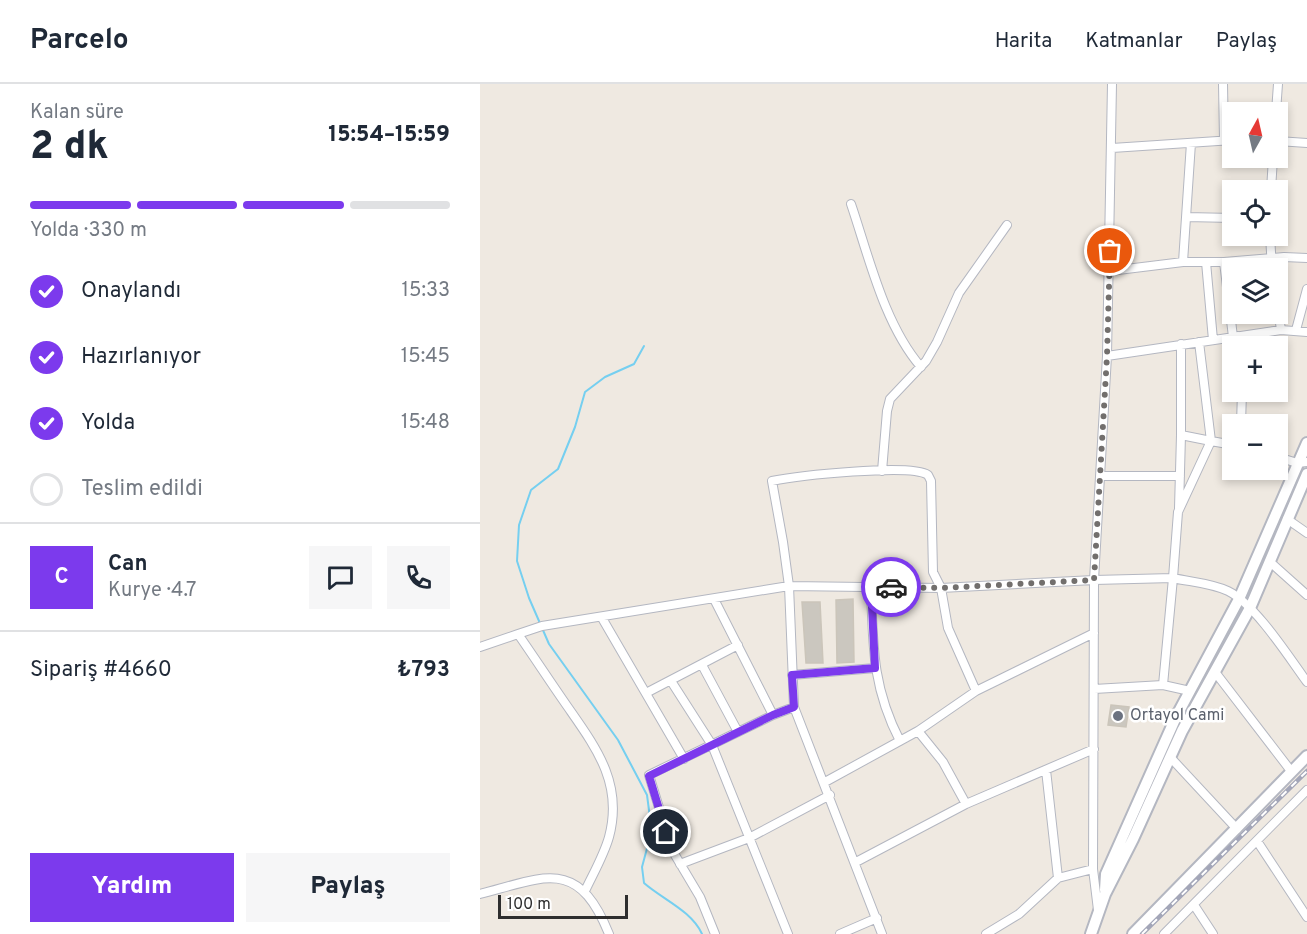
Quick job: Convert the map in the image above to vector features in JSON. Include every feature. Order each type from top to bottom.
[{"type":"main road","points":[[1105,894],[1106,874],[1168,733],[1239,599],[1302,463],[1307,443]]},
{"type":"main road","points":[[1091,934],[1105,894],[1133,839],[1190,713],[1250,608],[1307,474]]},
{"type":"main road","points":[[1133,934],[1307,756]]},
{"type":"street","points":[[1099,911],[1093,869],[1094,580],[1107,356],[1112,84]]},
{"type":"street","points":[[1222,84],[1223,102]]},
{"type":"street","points":[[1277,102],[1278,84]]},
{"type":"street","points":[[1112,148],[1222,140]]},
{"type":"street","points":[[1288,142],[1307,143]]},
{"type":"street","points":[[1183,262],[1191,143]]},
{"type":"street","points":[[851,204],[879,288],[900,336],[921,367]]},
{"type":"street","points":[[1186,217],[1222,218]]},
{"type":"street","points":[[882,471],[890,399],[921,367],[937,342],[959,293],[1007,225]]},
{"type":"street","points":[[1270,246],[1271,258]]},
{"type":"street","points":[[1288,258],[1307,258]]},
{"type":"street","points":[[1110,271],[1183,262],[1222,262]]},
{"type":"street","points":[[1206,262],[1213,340]]},
{"type":"street","points":[[1296,330],[1307,288]]},
{"type":"street","points":[[1233,324],[1235,336],[1281,330],[1307,332]]},
{"type":"street","points":[[1280,324],[1281,330]]},
{"type":"street","points":[[1107,356],[1222,338]]},
{"type":"street","points":[[1178,512],[1211,441],[1199,342]]},
{"type":"street","points":[[1163,685],[1180,476],[1180,344]]},
{"type":"street","points":[[1181,435],[1222,443]]},
{"type":"street","points":[[882,934],[794,707],[789,586],[772,481],[791,477],[882,471],[922,471],[930,477],[932,566],[941,588],[948,628],[976,691]]},
{"type":"street","points":[[1100,477],[1180,476]]},
{"type":"street","points":[[1287,519],[1307,533]]},
{"type":"street","points":[[1270,562],[1307,595]]},
{"type":"street","points":[[480,647],[542,626],[789,586],[941,588],[1173,578],[1225,590],[1239,599],[1250,608],[1307,682]]},
{"type":"street","points":[[871,587],[875,668],[884,704],[900,741]]},
{"type":"street","points":[[714,599],[773,715]]},
{"type":"street","points":[[602,618],[684,759]]},
{"type":"street","points":[[825,782],[918,731],[976,691],[1094,633]]},
{"type":"street","points":[[518,634],[597,749],[609,778],[613,816],[609,838],[585,891]]},
{"type":"street","points":[[646,693],[738,645]]},
{"type":"street","points":[[702,664],[738,732]]},
{"type":"street","points":[[792,675],[875,668]]},
{"type":"street","points":[[1215,672],[1291,771]]},
{"type":"street","points":[[671,681],[712,745],[788,934]]},
{"type":"street","points":[[1094,689],[1163,685],[1190,691]]},
{"type":"street","points":[[715,934],[700,897],[680,864],[666,832],[649,776],[794,707]]},
{"type":"street","points":[[918,731],[943,762],[966,804]]},
{"type":"street","points":[[856,862],[966,804],[1094,749]]},
{"type":"street","points":[[1170,757],[1237,829]]},
{"type":"street","points":[[1046,770],[1058,878]]},
{"type":"street","points":[[1164,934],[1307,790]]},
{"type":"street","points":[[680,864],[749,838],[830,795]]},
{"type":"street","points":[[1257,841],[1307,918]]},
{"type":"street","points":[[986,934],[1019,914],[1058,878],[1093,869]]},
{"type":"street","points":[[480,894],[544,878],[555,877],[566,880],[585,891],[609,934]]},
{"type":"street","points":[[1194,905],[1213,934]]},
{"type":"street","points":[[840,934],[877,918]]},
{"type":"building","points":[[853,599],[854,662],[837,663],[836,600]]},
{"type":"building","points":[[802,602],[820,602],[823,663],[806,663]]},
{"type":"building","name":"Ortayol Cami","points":[[1111,705],[1129,707],[1126,727],[1108,725]]},
{"type":"waterway","points":[[644,346],[634,364],[605,377],[585,392],[575,427],[558,469],[531,490],[519,525],[517,561],[529,598],[549,644],[618,740],[647,795],[650,818],[649,841],[642,867],[644,883],[684,912],[702,934]]},
{"type":"railway","points":[[1142,934],[1307,771]]},
{"type":"way so far","points":[[891,587],[941,588],[1094,580],[1107,356],[1110,251]]},
{"type":"place","name":"Ortayol Cami","points":[[1118,716]]},
{"type":"route","points":[[666,832],[649,776],[794,707],[792,675],[875,668],[871,587],[891,587]]}]
